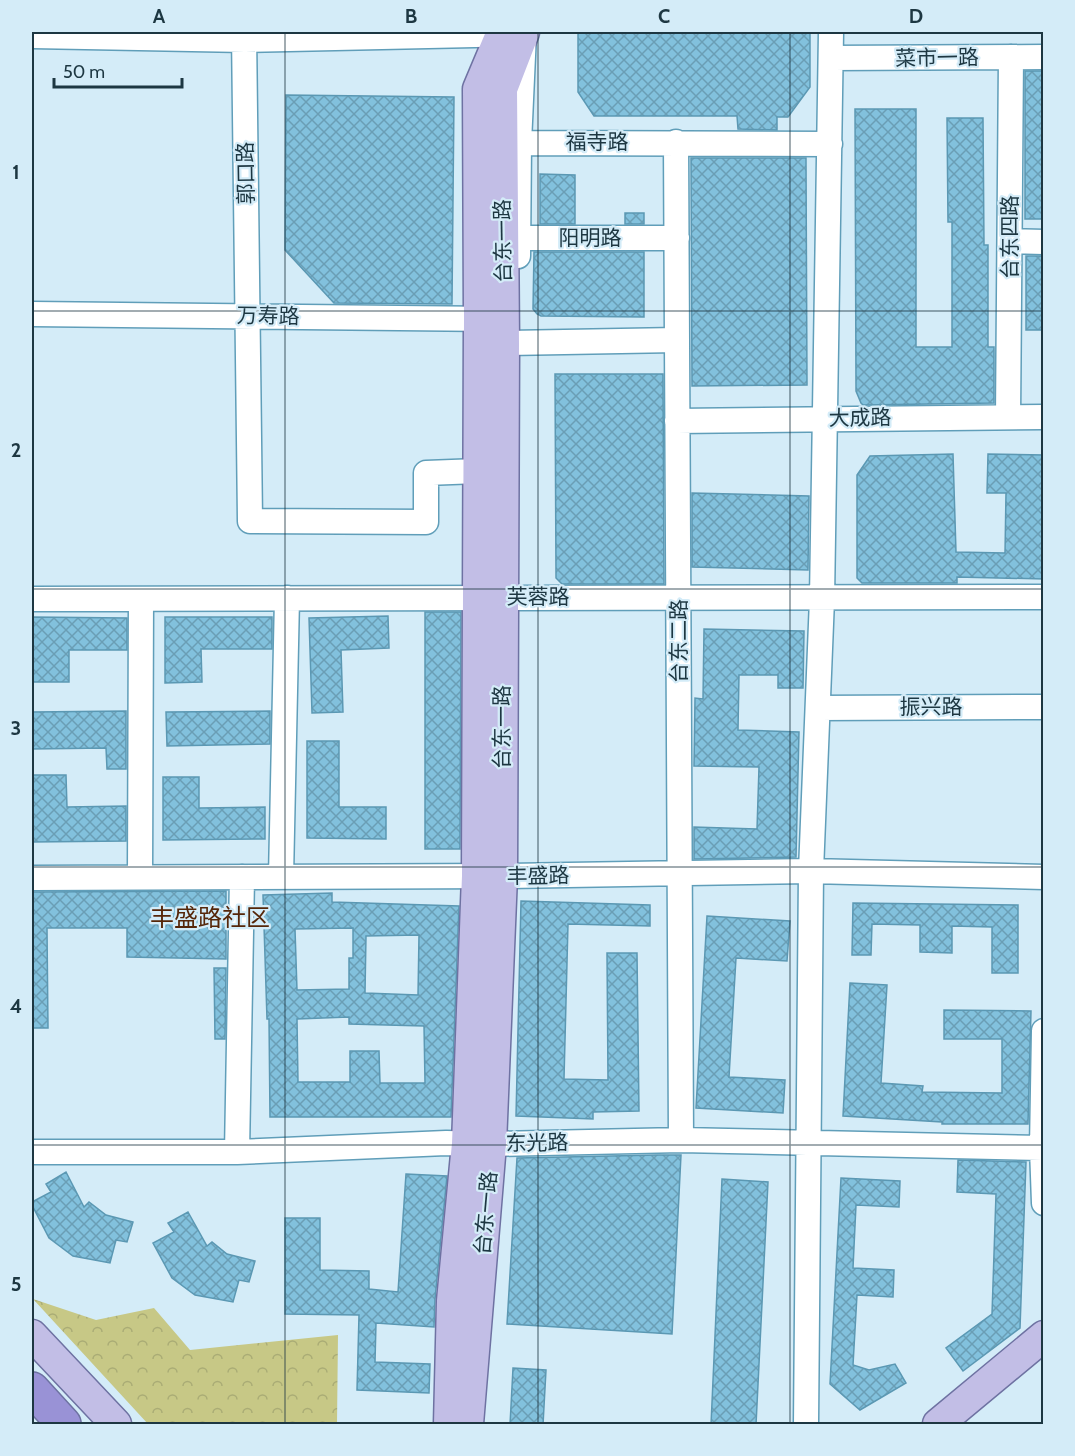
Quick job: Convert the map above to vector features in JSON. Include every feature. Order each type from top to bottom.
[{"type":"highway","points":[[32,1389],[64,1425]]},
{"type":"main road","name":"台东一路","points":[[484,1425],[484,1384],[474,1350],[489,876],[491,597],[501,331],[510,238],[502,89],[513,33]]},
{"type":"main road","name":"台东一路","points":[[491,597],[478,471],[501,331],[478,89],[513,33]]},
{"type":"main road","name":"台东一路","points":[[448,1425],[452,1301],[479,1144]]},
{"type":"main road","points":[[32,1335],[116,1425]]},
{"type":"main road","points":[[938,1425],[1044,1336]]},
{"type":"main road","points":[[468,1425],[474,1350]]},
{"type":"main road","points":[[32,1357],[93,1425]]},
{"type":"main road","points":[[922,1425],[967,1399]]},
{"type":"main road","points":[[945,1425],[967,1399]]},
{"type":"street","points":[[806,1425],[811,872],[822,599],[831,32]]},
{"type":"street","points":[[32,36],[513,33],[519,143],[510,238]]},
{"type":"street","name":"郭口路","points":[[245,36],[250,521],[426,522],[426,472],[478,471]]},
{"type":"street","name":"台东四路","points":[[1001,57],[1010,242],[1008,417]]},
{"type":"street","name":"菜市一路","points":[[831,58],[1044,57]]},
{"type":"street","name":"台东二路","points":[[676,142],[677,421],[687,598],[680,874],[681,1140]]},
{"type":"street","name":"福寺路","points":[[519,143],[830,144]]},
{"type":"street","name":"阳明路","points":[[510,238],[677,238]]},
{"type":"street","points":[[1010,242],[1044,242]]},
{"type":"street","name":"万寿路","points":[[32,314],[248,315],[677,340]]},
{"type":"street","name":"大成路","points":[[677,421],[1044,417]]},
{"type":"street","name":"芙蓉路","points":[[32,599],[1044,597]]},
{"type":"street","points":[[281,877],[287,598]]},
{"type":"street","points":[[140,878],[141,599]]},
{"type":"street","name":"振兴路","points":[[818,708],[1044,707]]},
{"type":"street","name":"丰盛路","points":[[32,878],[811,872],[1044,877]]},
{"type":"street","points":[[237,1152],[242,877]]},
{"type":"street","points":[[1044,1031],[1042,1148],[1044,1203]]},
{"type":"street","name":"东光路","points":[[32,1152],[237,1152],[446,1143],[681,1140],[1042,1148]]},
{"type":"green space","points":[[33,1299],[96,1320],[154,1308],[190,1350],[338,1335],[337,1424],[148,1424]]},
{"type":"building","points":[[578,32],[810,32],[810,87],[788,117],[777,117],[777,130],[738,129],[737,116],[594,116],[578,92]]},
{"type":"building","points":[[1025,71],[1044,71],[1044,219],[1025,219]]},
{"type":"building","points":[[286,95],[454,97],[452,304],[334,303],[285,250]]},
{"type":"building","points":[[855,109],[916,109],[916,347],[952,347],[952,222],[948,222],[947,118],[983,118],[984,245],[988,245],[988,347],[994,347],[994,403],[863,405],[861,403],[856,391]]},
{"type":"building","points":[[691,158],[806,158],[807,385],[692,386]]},
{"type":"building","points":[[540,174],[575,175],[575,224],[540,224]]},
{"type":"building","points":[[625,213],[644,213],[644,224],[625,224]]},
{"type":"building","points":[[534,252],[644,252],[644,317],[541,316],[537,314],[533,309]]},
{"type":"building","points":[[1026,256],[1044,256],[1044,330],[1026,330]]},
{"type":"building","points":[[555,374],[663,374],[664,584],[562,584],[556,578]]},
{"type":"building","points":[[953,454],[956,552],[1005,553],[1006,493],[987,493],[988,454],[1044,455],[1044,579],[957,577],[957,583],[862,583],[857,578],[857,475],[870,456]]},
{"type":"building","points":[[692,493],[809,496],[808,570],[692,567]]},
{"type":"building","points":[[425,612],[461,612],[460,849],[425,849]]},
{"type":"building","points":[[388,616],[389,648],[341,650],[343,712],[312,713],[309,618]]},
{"type":"building","points":[[32,617],[127,618],[127,650],[69,650],[69,682],[32,682]]},
{"type":"building","points":[[165,617],[272,617],[272,649],[201,649],[202,682],[165,683]]},
{"type":"building","points":[[704,629],[804,631],[803,688],[778,688],[778,675],[739,675],[738,730],[799,732],[796,857],[694,859],[694,827],[757,829],[759,767],[694,766],[695,698],[703,699]]},
{"type":"building","points":[[126,711],[126,769],[107,769],[106,748],[32,749],[32,712]]},
{"type":"building","points":[[270,711],[270,744],[167,746],[166,712]]},
{"type":"building","points":[[307,741],[339,741],[339,807],[386,807],[386,839],[307,838]]},
{"type":"building","points":[[32,775],[66,775],[67,807],[126,806],[126,841],[32,842]]},
{"type":"building","points":[[163,777],[199,777],[199,808],[265,807],[265,839],[163,840]]},
{"type":"building","points":[[226,891],[226,959],[127,957],[127,928],[47,928],[48,1028],[32,1028],[32,892]]},
{"type":"building","points":[[332,893],[332,902],[459,906],[451,1117],[270,1117],[269,1019],[267,1019],[263,895]],"holes":[[[353,928],[353,958],[349,958],[349,989],[297,990],[295,929]],[[419,935],[418,995],[365,993],[366,936]],[[349,1017],[349,1024],[424,1026],[425,1083],[380,1083],[379,1051],[350,1051],[350,1082],[298,1082],[297,1019]]]},
{"type":"building","points":[[521,901],[650,905],[650,926],[568,924],[564,1079],[608,1080],[607,953],[637,953],[639,1111],[593,1112],[593,1119],[516,1116]]},
{"type":"building","points":[[853,903],[1018,905],[1018,973],[992,973],[992,927],[952,926],[952,953],[920,952],[920,925],[872,924],[871,955],[852,955]]},
{"type":"building","points":[[707,916],[790,921],[787,961],[736,958],[729,1077],[785,1080],[783,1113],[696,1108]]},
{"type":"building","points":[[214,968],[226,968],[225,1039],[215,1039]]},
{"type":"building","points":[[850,983],[887,985],[881,1083],[923,1086],[922,1092],[1002,1093],[1002,1039],[944,1039],[944,1010],[1031,1011],[1028,1124],[942,1124],[942,1122],[843,1116]]},
{"type":"building","points":[[681,1155],[672,1334],[507,1324],[517,1158]]},
{"type":"building","points":[[958,1160],[1026,1162],[1020,1328],[963,1371],[946,1348],[992,1314],[996,1194],[957,1192]]},
{"type":"building","points":[[66,1172],[84,1207],[89,1202],[106,1215],[133,1222],[127,1242],[116,1240],[110,1263],[73,1256],[49,1238],[32,1205],[32,1202],[51,1192],[46,1184]]},
{"type":"building","points":[[406,1174],[447,1176],[434,1327],[376,1323],[375,1362],[430,1364],[429,1393],[357,1390],[359,1315],[285,1314],[285,1218],[320,1218],[320,1270],[369,1271],[369,1289],[398,1292]]},
{"type":"building","points":[[841,1178],[900,1181],[899,1207],[856,1205],[853,1268],[894,1270],[893,1297],[857,1295],[853,1365],[869,1370],[895,1364],[906,1383],[860,1410],[830,1384]]},
{"type":"building","points":[[722,1179],[768,1182],[756,1425],[711,1425]]},
{"type":"building","points":[[188,1212],[207,1246],[212,1242],[227,1254],[255,1261],[249,1282],[239,1280],[233,1302],[195,1295],[172,1278],[153,1243],[174,1232],[168,1223]]},
{"type":"building","points":[[513,1368],[546,1370],[543,1425],[510,1425]]},
{"type":"district","name":"丰盛路社区","points":[[210,918]]}]
